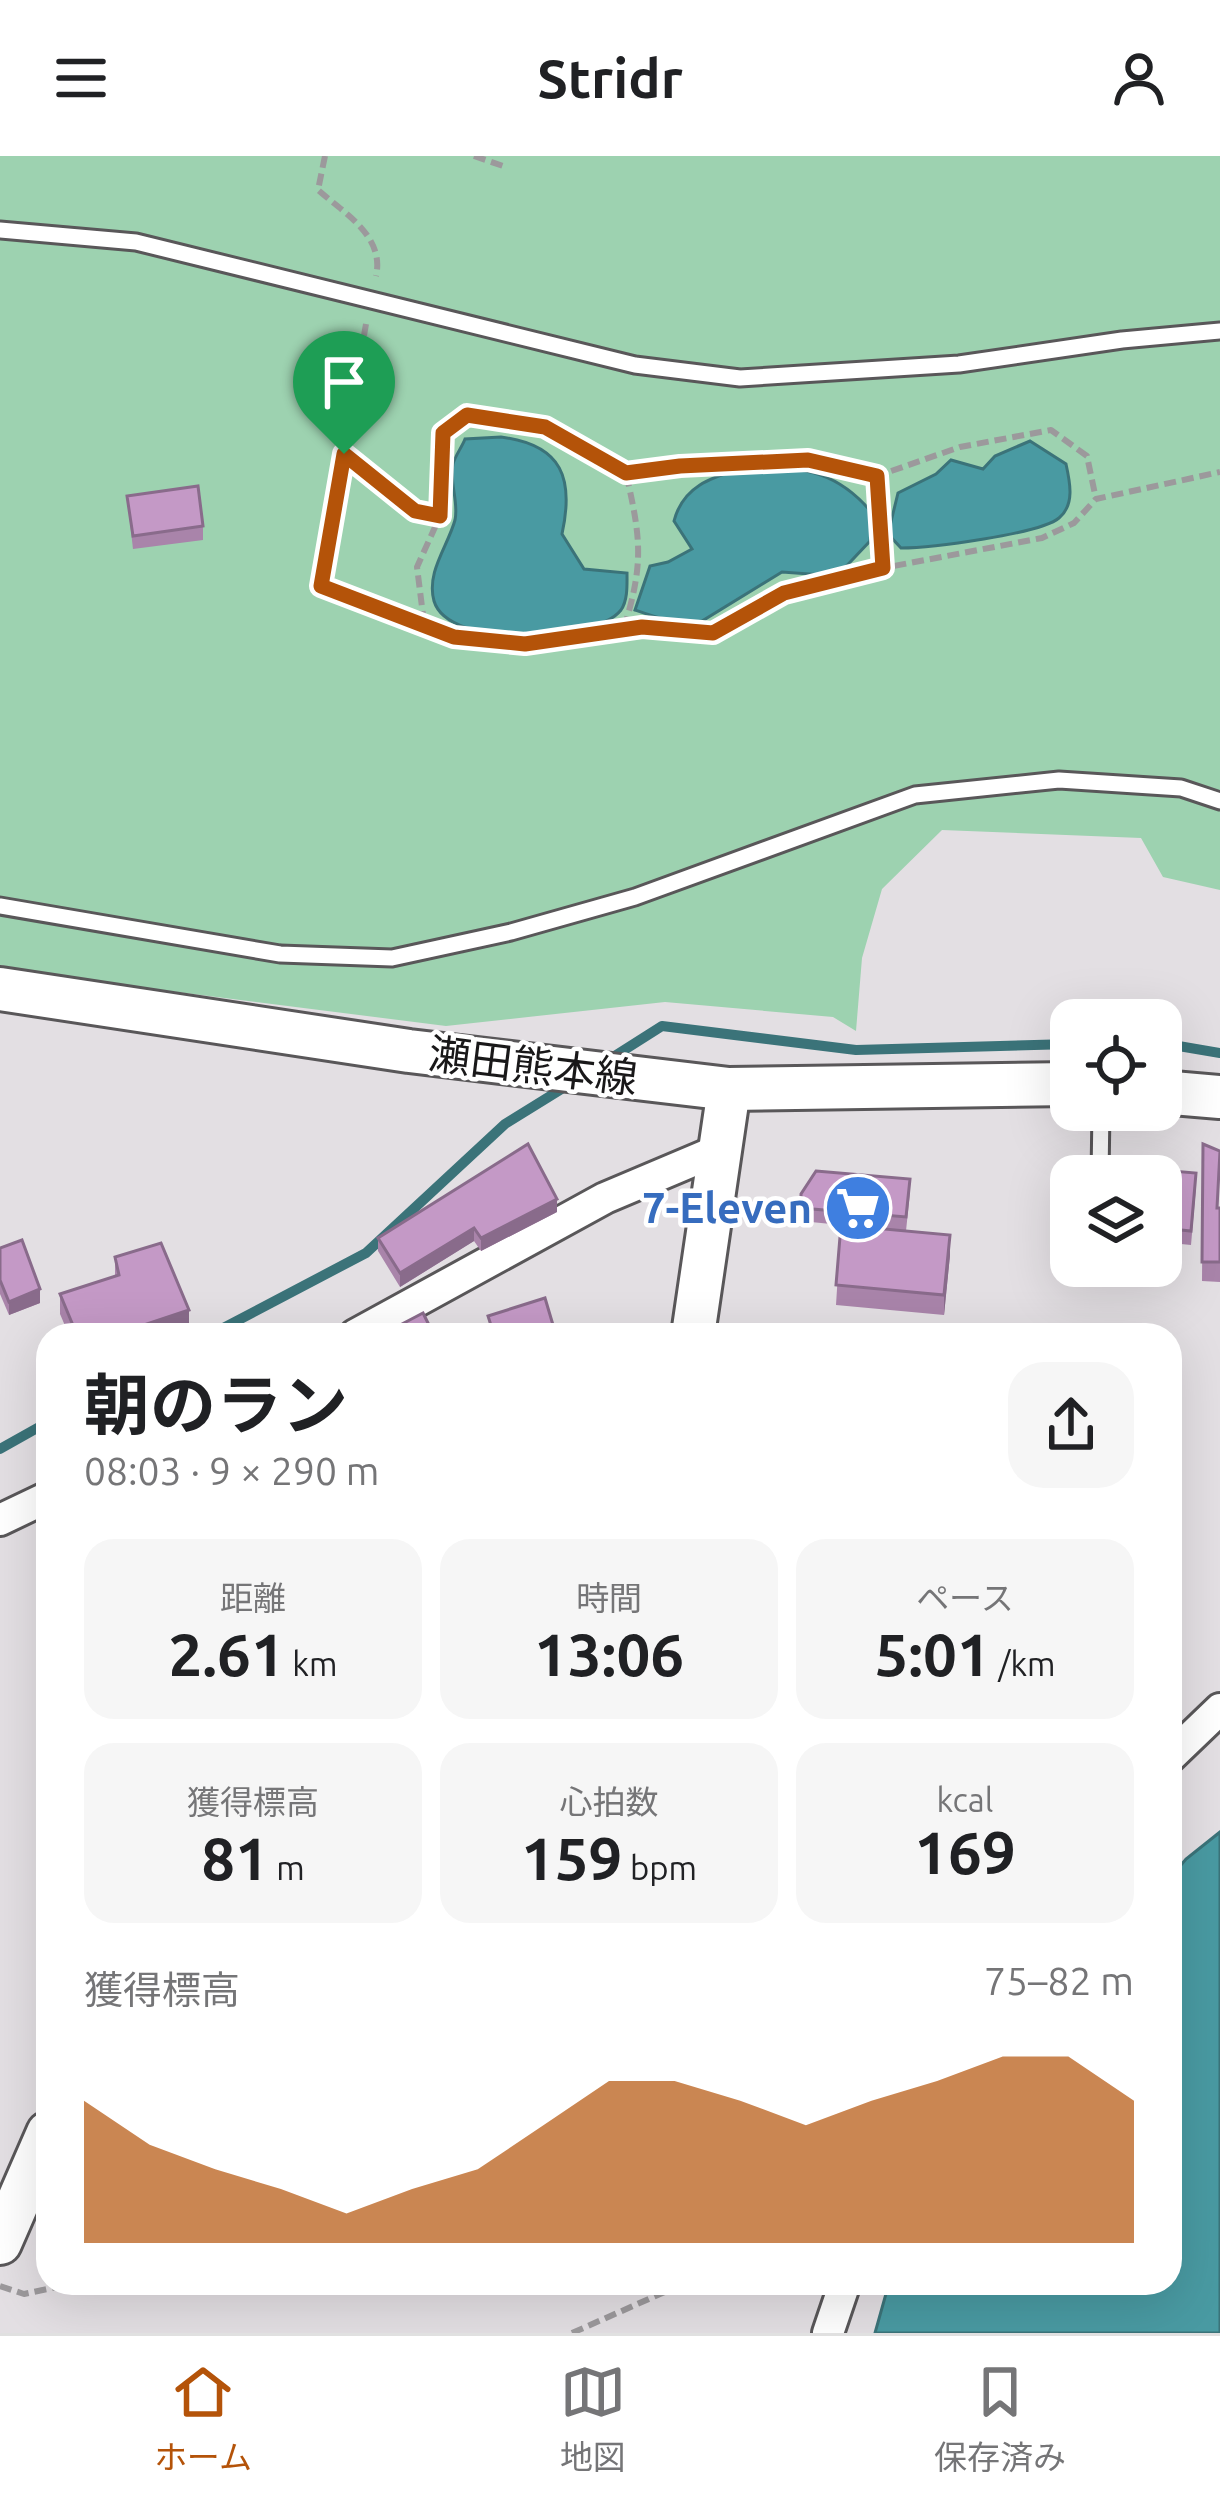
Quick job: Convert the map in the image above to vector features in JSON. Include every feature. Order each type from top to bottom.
[{"type":"main road","name":"瀬田熊本線","points":[[0,989],[410,1051],[729,1089],[1050,1084]]},
{"type":"main road","points":[[696,1323],[729,1089]]},
{"type":"main road","points":[[1182,1094],[1220,1097]]},
{"type":"main road","points":[[0,2243],[36,2160]]},
{"type":"street","points":[[377,1323],[605,1198],[721,1148]]},
{"type":"street","points":[[0,1520],[36,1504]]},
{"type":"street","points":[[1182,1745],[1220,1709]]},
{"type":"street","points":[[828,2333],[841,2295]]},
{"type":"lane","points":[[0,230],[136,242],[635,365],[740,378],[959,364],[1220,331]]},
{"type":"lane","points":[[0,906],[280,954],[392,958],[511,932],[635,897],[915,795],[1059,779],[1181,788],[1220,801]]},
{"type":"path","points":[[325,156],[318,190],[374,241],[380,261],[321,586],[454,637],[525,644],[623,629],[713,633],[784,593],[883,568],[1042,538],[1074,524],[1096,499],[1220,472]]},
{"type":"path","points":[[474,156],[503,166]]},
{"type":"path","points":[[424,626],[417,568],[440,516],[443,433],[467,415],[545,427],[626,473],[808,460],[877,476],[961,447],[1051,430],[1088,456],[1096,499]]},
{"type":"path","points":[[344,454],[415,511],[440,516]]},
{"type":"path","points":[[623,629],[639,579],[640,532],[626,473]]},
{"type":"path","points":[[877,476],[883,568]]},
{"type":"path","points":[[0,2286],[25,2294],[36,2292]]},
{"type":"path","points":[[572,2333],[659,2295]]},
{"type":"green space","points":[[0,156],[1220,156],[1220,890],[1163,877],[1141,838],[942,830],[882,889],[862,958],[856,1031],[833,1017],[665,1002],[446,1026],[0,965]]},
{"type":"water","points":[[501,437],[538,448],[559,468],[566,497],[562,534],[584,569],[627,573],[623,606],[606,621],[554,635],[492,634],[445,617],[434,601],[435,569],[455,520],[454,461],[465,439]]},
{"type":"water","points":[[1030,441],[1066,464],[1069,500],[1059,518],[1008,535],[935,546],[901,548],[888,534],[898,493],[936,474],[951,460],[983,469],[995,456]]},
{"type":"water","points":[[752,465],[819,474],[846,488],[873,514],[870,541],[837,576],[782,572],[702,621],[676,622],[635,610],[650,566],[692,549],[674,521],[686,497],[704,482]]},
{"type":"water","points":[[1220,1832],[1220,2333],[875,2333],[886,2295],[1182,2295],[1182,1864]]},
{"type":"building","points":[[198,486],[203,526],[133,536],[127,496]]},
{"type":"building","points":[[528,1144],[557,1199],[481,1238],[474,1228],[400,1273],[378,1238]]},
{"type":"building","points":[[1203,1144],[1220,1151],[1220,1262],[1202,1262]]},
{"type":"building","points":[[816,1171],[910,1179],[906,1217],[801,1208],[801,1194]]},
{"type":"building","points":[[1182,1172],[1196,1173],[1191,1231],[1182,1230]]},
{"type":"building","points":[[841,1225],[950,1235],[944,1295],[836,1285]]},
{"type":"building","points":[[22,1240],[40,1289],[9,1302],[0,1280],[0,1248]]},
{"type":"building","points":[[161,1243],[189,1310],[150,1323],[72,1323],[60,1294],[119,1275],[115,1257]]},
{"type":"building","points":[[545,1298],[552,1323],[490,1323],[488,1316]]},
{"type":"building","points":[[423,1313],[428,1323],[404,1323]]},
{"type":"waterway","points":[[610,1059],[662,1026],[856,1050],[1050,1045]]},
{"type":"waterway","points":[[1182,1047],[1220,1053]]},
{"type":"waterway","points":[[233,1323],[366,1253],[505,1124],[568,1085]]},
{"type":"waterway","points":[[0,1449],[36,1429]]},
{"type":"place","name":"7-Eleven","points":[[858,1208]]},
{"type":"route","points":[[467,415],[545,427],[626,473],[808,460],[877,476],[883,568],[784,593],[713,633],[642,627],[525,644],[454,637],[321,586],[344,454],[415,511],[440,516],[443,433],[467,415]]}]
